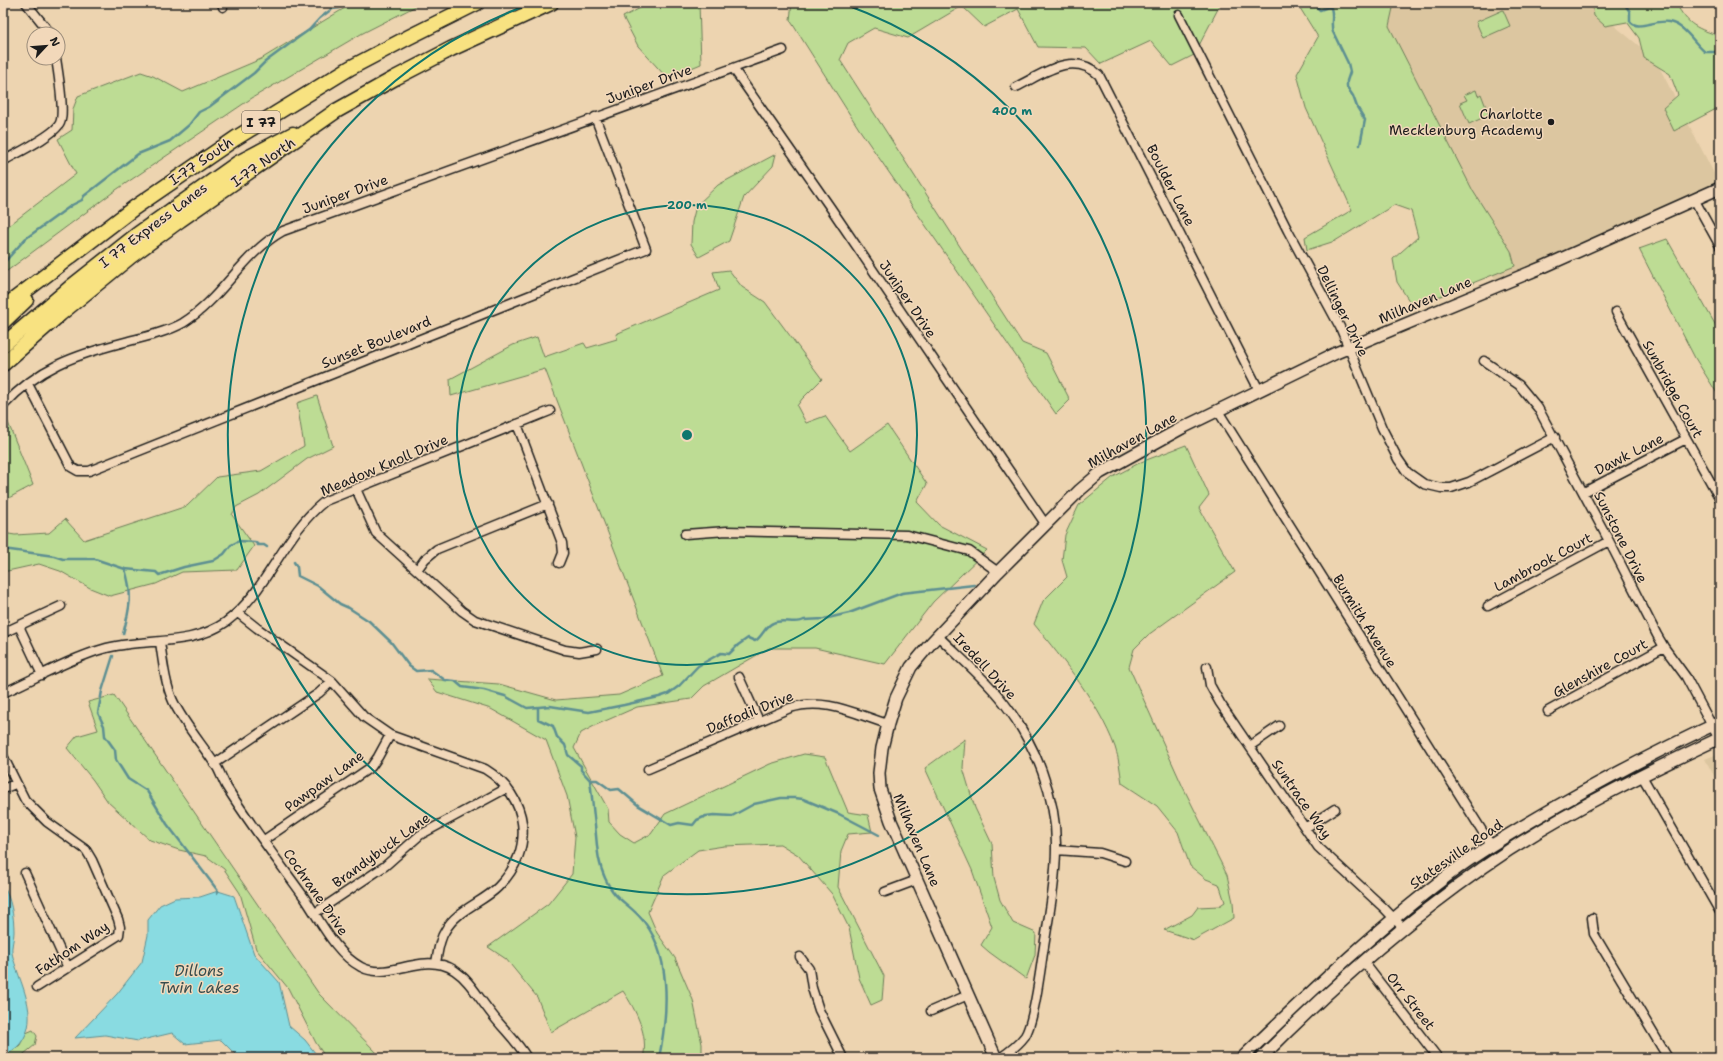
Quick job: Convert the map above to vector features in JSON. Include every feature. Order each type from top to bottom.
[{"type":"highway","name":"I-77 South","points":[[3,308],[61,266],[153,195],[260,122],[380,52],[477,3]]},
{"type":"highway","name":"I-77 North","points":[[3,364],[60,314],[131,256],[336,111],[451,49],[551,3]]},
{"type":"highway","name":"I 77 Express Lanes","points":[[3,345],[71,287],[138,234],[205,185],[250,155],[336,111]]},
{"type":"highway","name":"I 77","points":[[3,322],[61,266]]},
{"type":"street","points":[[26,3],[45,26]]},
{"type":"street","name":"Dellinger Drive","points":[[1179,15],[1284,224],[1340,327],[1373,409],[1398,460],[1407,472],[1424,484],[1441,488],[1459,486],[1555,437]]},
{"type":"street","name":"Juniper Drive","points":[[3,406],[48,369],[72,358],[163,332],[182,323],[202,308],[259,248],[273,236],[283,231],[783,50]]},
{"type":"street","name":"Boulder Lane","points":[[1016,87],[1058,66],[1066,64],[1080,63],[1094,70],[1099,75],[1260,390]]},
{"type":"street","points":[[3,161],[52,132],[60,124],[62,114],[57,66]]},
{"type":"street","name":"Juniper Drive","points":[[733,68],[827,202],[1046,525]]},
{"type":"street","name":"Sunset Boulevard","points":[[28,384],[71,467],[78,471],[89,471],[646,249],[595,117]]},
{"type":"street","name":"Milhaven Lane","points":[[996,1058],[891,822],[880,789],[879,773],[882,748],[888,724],[903,682],[919,657],[998,572],[1080,490],[1100,473],[1218,411],[1349,348],[1543,267],[1720,188]]},
{"type":"street","points":[[1694,199],[1720,246]]},
{"type":"street","name":"Sunbridge Court","points":[[1616,312],[1720,499]]},
{"type":"street","name":"Sunstone Drive","points":[[1484,361],[1507,376],[1528,395],[1538,408],[1610,541],[1664,647],[1686,677],[1716,723],[1720,739]]},
{"type":"street","name":"Meadow Knoll Drive","points":[[3,693],[102,649],[123,644],[160,642],[202,635],[224,623],[238,613],[250,599],[304,520],[325,501],[550,411]]},
{"type":"street","name":"Burmith Avenue","points":[[1218,411],[1491,845]]},
{"type":"street","points":[[517,424],[562,543],[563,553],[559,563]]},
{"type":"street","name":"Dawk Lane","points":[[1584,492],[1686,439]]},
{"type":"street","points":[[356,489],[376,533],[462,611],[475,620],[565,650],[579,652],[597,649]]},
{"type":"street","points":[[416,570],[425,559],[437,549],[548,504]]},
{"type":"street","points":[[685,534],[727,531],[907,535],[969,551],[998,572]]},
{"type":"street","name":"Lambrook Court","points":[[1488,606],[1610,541]]},
{"type":"street","points":[[3,633],[61,606]]},
{"type":"street","points":[[238,613],[332,681],[364,717],[390,735],[485,769],[496,776],[515,799],[522,819],[523,840],[520,854],[506,879],[497,888],[452,921],[444,931],[436,963]]},
{"type":"street","points":[[19,626],[42,675]]},
{"type":"street","name":"Iredell Drive","points":[[938,636],[1004,702],[1028,740],[1043,775],[1055,827],[1056,850],[1042,963],[1029,1028],[1021,1040],[1000,1058]]},
{"type":"street","name":"Cochrane Drive","points":[[160,642],[166,677],[172,699],[178,711],[214,764],[226,785],[337,946],[349,960],[370,971],[398,970],[413,965],[436,963],[455,970],[470,983],[491,1014],[515,1041],[527,1058]]},
{"type":"street","name":"Glenshire Court","points":[[1548,711],[1664,647]]},
{"type":"street","name":"Suntrace Way","points":[[1207,667],[1210,685],[1305,828],[1324,853],[1403,928]]},
{"type":"street","points":[[739,677],[759,721]]},
{"type":"street","points":[[214,764],[319,693],[332,681]]},
{"type":"street","name":"Daffodil Drive","points":[[648,769],[790,708],[801,705],[818,703],[834,706],[888,724]]},
{"type":"street","name":"Statesville Road","points":[[1242,1058],[1324,978],[1394,918],[1462,865],[1491,845],[1635,763],[1716,723]]},
{"type":"street","points":[[1250,746],[1279,726]]},
{"type":"street","name":"Pawpaw Lane","points":[[264,840],[371,767],[378,758],[390,735]]},
{"type":"street","name":"Statesville Road","points":[[1261,1058],[1362,961],[1453,888],[1510,849],[1606,794],[1720,739]]},
{"type":"street","name":"Fathom Way","points":[[3,756],[25,800],[47,822],[86,850],[92,860],[118,919],[120,927],[118,935],[37,988]]},
{"type":"street","points":[[1642,776],[1720,912]]},
{"type":"street","points":[[3,789],[16,784]]},
{"type":"street","name":"Brandybuck Lane","points":[[315,913],[385,866],[420,835],[507,788]]},
{"type":"street","points":[[1305,828],[1335,809]]},
{"type":"street","points":[[1056,850],[1100,853],[1125,861]]},
{"type":"street","points":[[25,873],[68,968]]},
{"type":"street","points":[[885,892],[917,880]]},
{"type":"street","points":[[1592,918],[1594,934],[1668,1058]]},
{"type":"street","points":[[800,957],[809,969],[812,988],[819,1010],[843,1058]]},
{"type":"street","name":"Orr Street","points":[[1362,961],[1438,1058]]},
{"type":"street","points":[[931,1011],[968,995]]},
{"type":"shaded area","name":"Charlotte Mecklenburg Academy","points":[[1355,3],[1587,3],[1655,59],[1720,185],[1498,285]]},
{"type":"shaded area","points":[[1720,753],[1720,787],[1705,759]]},
{"type":"green space","points":[[353,3],[422,3],[361,34],[252,98],[116,190],[3,274],[3,230],[76,174],[58,139],[72,130],[73,109],[78,96],[141,72],[153,76],[183,92],[261,59]]},
{"type":"green space","points":[[650,3],[699,3],[701,64],[667,78],[638,46],[623,17]]},
{"type":"green space","points":[[792,3],[1224,3],[1220,5],[1194,55],[1172,66],[1151,41],[1101,64],[1086,48],[1038,47],[1018,9],[984,27],[962,6],[908,38],[874,28],[848,43],[840,60],[1022,343],[1046,353],[1070,400],[1056,414],[859,129],[790,20]]},
{"type":"green space","points":[[1280,3],[1403,3],[1393,8],[1389,26],[1473,191],[1511,251],[1515,266],[1413,307],[1397,282],[1393,259],[1418,237],[1411,211],[1394,205],[1335,241],[1307,250],[1305,237],[1352,210],[1306,108],[1297,74],[1318,37],[1300,8]]},
{"type":"green space","points":[[1592,3],[1676,3],[1684,16],[1694,25],[1705,31],[1720,36],[1720,107],[1674,131],[1663,108],[1678,95],[1670,74],[1644,58],[1639,38],[1627,22],[1605,26],[1594,16]]},
{"type":"green space","points":[[1503,10],[1510,26],[1483,38],[1476,22]]},
{"type":"green space","points":[[1476,90],[1478,96],[1481,94],[1489,115],[1469,124],[1460,103],[1467,100],[1464,95]]},
{"type":"green space","points":[[776,154],[773,166],[744,197],[729,241],[699,257],[691,244],[692,222],[696,206],[718,185]]},
{"type":"green space","points":[[1667,239],[1720,333],[1720,398],[1695,358],[1639,249]]},
{"type":"green space","points":[[729,270],[742,287],[765,302],[822,379],[797,406],[806,423],[825,416],[850,451],[887,425],[927,484],[917,502],[939,525],[987,550],[933,602],[885,664],[815,648],[769,648],[704,686],[691,699],[637,707],[581,733],[574,748],[608,809],[609,822],[620,834],[634,843],[651,834],[665,814],[770,764],[804,754],[825,757],[848,812],[868,815],[872,832],[848,834],[841,851],[838,887],[884,976],[882,1000],[871,1005],[859,978],[849,928],[832,894],[798,855],[780,844],[724,846],[698,850],[664,875],[648,912],[657,933],[675,958],[693,1000],[702,1044],[702,1053],[696,1058],[643,1058],[643,1032],[637,1015],[623,991],[551,1032],[537,997],[506,959],[488,947],[548,904],[572,874],[575,837],[567,796],[546,740],[491,709],[437,692],[427,679],[499,684],[556,700],[619,695],[663,676],[545,369],[451,396],[450,379],[513,345],[537,337],[544,357],[584,343],[587,348],[617,339],[616,334],[719,290],[713,272]]},
{"type":"green space","points":[[317,396],[333,446],[307,459],[259,495],[236,507],[232,515],[254,546],[237,570],[182,572],[156,584],[110,596],[90,588],[60,571],[39,564],[3,572],[3,533],[15,535],[49,533],[65,519],[84,540],[187,506],[217,477],[261,471],[304,446],[297,403]]},
{"type":"green space","points":[[5,415],[33,485],[3,501],[3,417]]},
{"type":"green space","points":[[1186,445],[1209,495],[1199,508],[1235,572],[1148,635],[1134,649],[1129,667],[1182,785],[1227,875],[1233,902],[1234,918],[1194,940],[1164,930],[1192,915],[1198,907],[1219,906],[1225,902],[1219,884],[1206,879],[1190,866],[1178,832],[1157,806],[1122,783],[1115,747],[1108,730],[1079,682],[1034,624],[1043,601],[1067,577],[1062,560],[1065,535],[1079,505],[1113,477],[1141,462]]},
{"type":"green space","points":[[114,695],[319,994],[382,1058],[326,1058],[316,1043],[288,988],[256,949],[240,893],[224,869],[206,856],[179,850],[150,840],[108,802],[93,780],[67,748],[77,736],[98,730],[88,702]]},
{"type":"green space","points":[[965,739],[963,768],[975,808],[992,844],[994,878],[1000,900],[1013,923],[1036,933],[1035,955],[1026,979],[981,945],[992,927],[972,870],[925,768]]},
{"type":"green space","points":[[33,1030],[37,1036],[35,1045],[19,1058],[3,1058],[20,1045],[26,1033]]},
{"type":"water","points":[[3,885],[12,908],[14,932],[12,953],[29,1011],[29,1022],[26,1033],[20,1044],[3,1057]]},
{"type":"water","name":"Dillons Twin Lakes","points":[[218,891],[234,896],[254,954],[279,982],[289,1026],[305,1040],[319,1058],[239,1058],[221,1040],[185,1044],[172,1033],[138,1041],[105,1035],[75,1038],[117,994],[142,962],[148,935],[148,920],[160,905],[175,898],[200,897]]},
{"type":"waterway","points":[[3,264],[25,239],[72,205],[82,200],[84,196],[138,154],[170,141],[189,125],[199,112],[209,107],[254,73],[265,62],[309,30],[320,18],[332,9],[339,8],[345,3]]},
{"type":"waterway","points":[[1309,3],[1315,5],[1320,10],[1328,7],[1331,8],[1333,32],[1348,63],[1350,72],[1347,87],[1365,120],[1360,145]]},
{"type":"waterway","points":[[1624,3],[1630,12],[1630,21],[1633,24],[1642,25],[1658,22],[1669,22],[1684,30],[1705,52],[1720,52]]},
{"type":"waterway","points":[[3,549],[54,556],[63,559],[95,559],[125,569],[156,572],[159,575],[184,567],[213,561],[224,554],[231,545],[239,541],[255,542],[258,545],[264,545],[267,547]]},
{"type":"waterway","points":[[294,562],[297,567],[298,576],[318,586],[340,604],[369,621],[391,642],[409,666],[416,671],[431,670],[445,680],[455,681],[462,687],[484,690],[505,696],[527,708],[550,706],[589,712],[668,694],[679,686],[698,666],[721,653],[729,654],[748,638],[755,641],[773,623],[824,619],[849,613],[902,593],[974,585]]},
{"type":"waterway","points":[[123,634],[130,602],[129,586],[125,569]]},
{"type":"waterway","points":[[113,656],[102,691],[98,713],[104,726],[105,736],[115,750],[116,760],[128,779],[147,791],[167,824],[218,891],[217,893]]},
{"type":"waterway","points":[[538,708],[538,719],[553,726],[557,737],[565,745],[568,755],[581,766],[581,770],[590,780],[597,780],[611,790],[619,789],[639,806],[671,825],[679,823],[693,825],[697,820],[706,816],[732,816],[754,804],[781,798],[795,798],[803,799],[839,814],[879,835]]},
{"type":"waterway","points":[[590,780],[598,852],[602,872],[612,891],[639,916],[650,930],[658,947],[663,965],[666,1003],[659,1058]]},
{"type":"place","name":"Charlotte Mecklenburg Academy","points":[[1551,122]]}]
